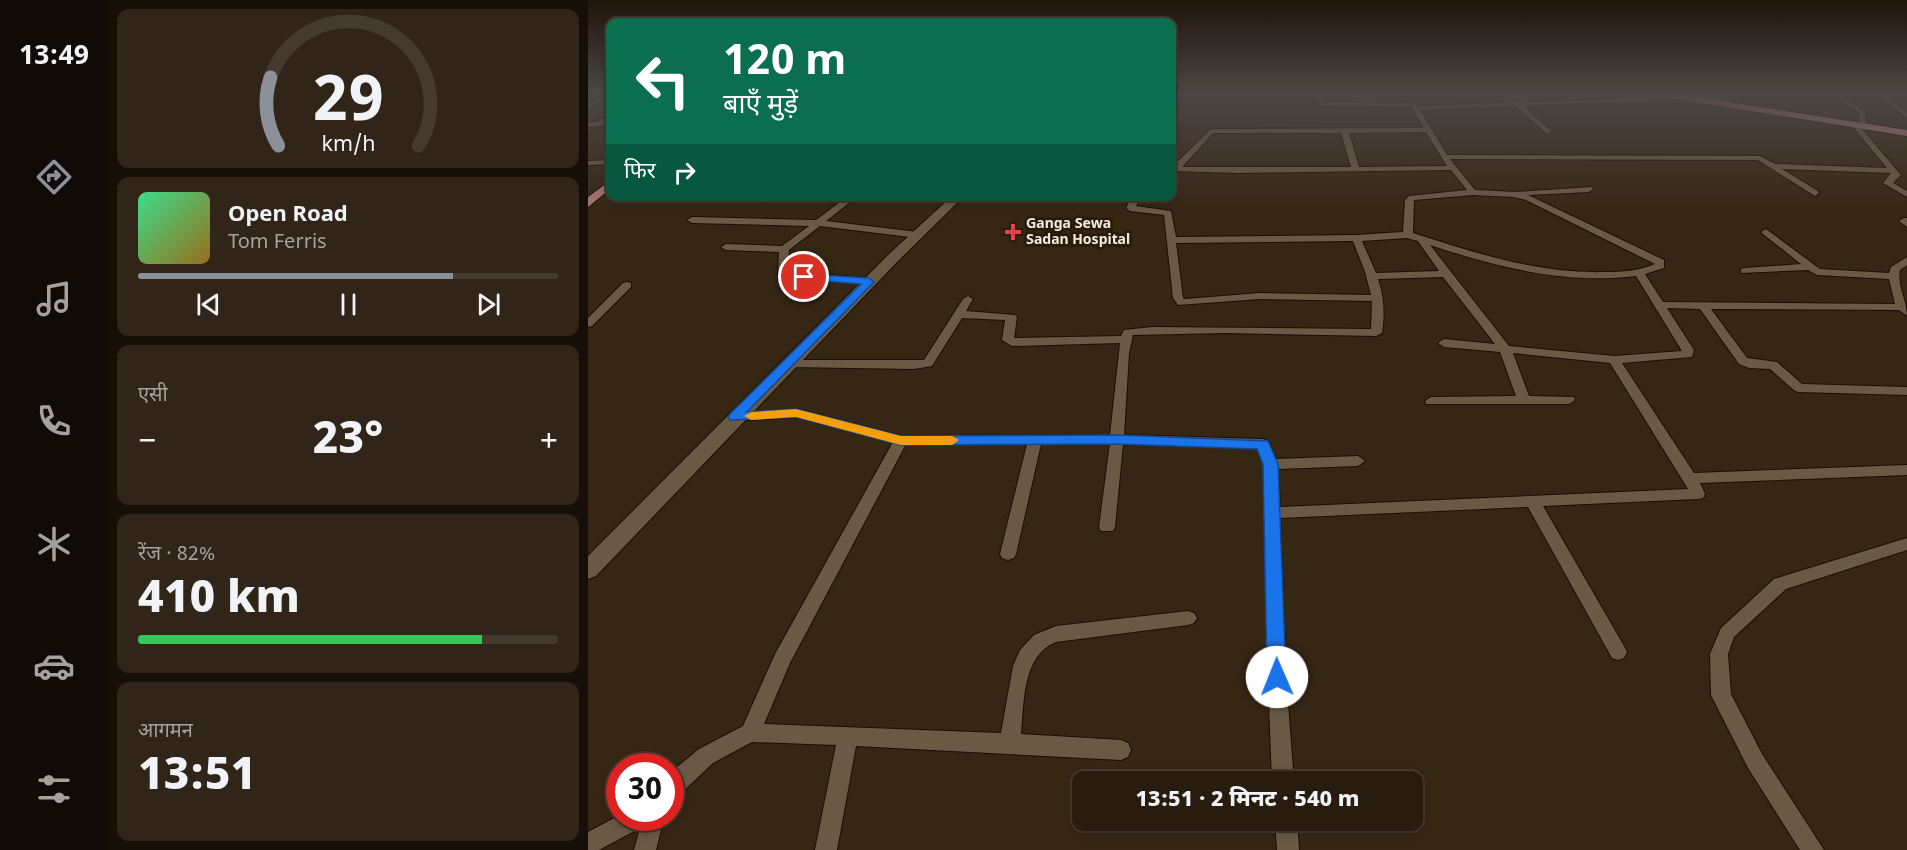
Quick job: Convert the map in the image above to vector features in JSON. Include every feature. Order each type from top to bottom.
[{"type":"main road","points":[[588,194],[606,178]]},
{"type":"main road","points":[[588,203],[606,187]]},
{"type":"street","points":[[1176,167],[1209,132]]},
{"type":"street","points":[[1345,132],[1356,170]]},
{"type":"street","points":[[1429,132],[1451,168],[1473,192]]},
{"type":"street","points":[[1864,132],[1898,175],[1889,181]]},
{"type":"street","points":[[1443,157],[1760,158],[1815,193]]},
{"type":"street","points":[[588,163],[606,162]]},
{"type":"street","points":[[1773,166],[1894,171]]},
{"type":"street","points":[[1176,169],[1451,168]]},
{"type":"street","points":[[1889,181],[1907,182]]},
{"type":"street","points":[[1889,181],[1887,183],[1907,194]]},
{"type":"street","points":[[1408,235],[1409,200],[1412,198],[1473,192],[1514,194],[1589,189]]},
{"type":"street","points":[[1171,240],[1356,238],[1408,235],[1517,267],[1553,275],[1589,277],[1639,273],[1660,266],[1660,262],[1529,198],[1514,194]]},
{"type":"street","points":[[726,247],[784,249],[847,201]]},
{"type":"street","points":[[588,570],[734,417],[954,201]]},
{"type":"street","points":[[1134,201],[1130,208],[1168,213],[1178,298],[1182,303],[1260,296],[1376,298]]},
{"type":"street","points":[[692,220],[816,223],[918,235]]},
{"type":"street","points":[[1766,232],[1808,267],[1822,273],[1893,276]]},
{"type":"street","points":[[1107,527],[1126,339],[1130,331],[1376,333],[1376,298],[1373,276],[1356,238]]},
{"type":"street","points":[[1421,239],[1505,349],[1524,400]]},
{"type":"street","points":[[784,249],[783,275],[869,282]]},
{"type":"street","points":[[1904,310],[1898,303],[1902,290],[1893,276],[1895,269],[1907,260]]},
{"type":"street","points":[[1745,271],[1808,267]]},
{"type":"street","points":[[1444,343],[1614,360],[1688,354],[1688,350],[1639,273]]},
{"type":"street","points":[[1373,276],[1446,274]]},
{"type":"street","points":[[588,324],[627,285]]},
{"type":"street","points":[[788,363],[914,365],[928,363],[968,299]]},
{"type":"street","points":[[1660,305],[1904,310]]},
{"type":"street","points":[[1704,307],[1743,361],[1749,364],[1773,365],[1799,388],[1907,391]]},
{"type":"street","points":[[959,314],[1011,317],[1008,342],[1126,339]]},
{"type":"street","points":[[1272,513],[1698,494],[1614,360]]},
{"type":"street","points":[[1431,401],[1569,400]]},
{"type":"street","points":[[734,417],[796,413],[901,440],[1117,440],[1263,444],[1270,464],[1282,771]]},
{"type":"street","points":[[750,733],[782,660],[901,440]]},
{"type":"street","points":[[1008,554],[1035,440]]},
{"type":"street","points":[[1270,464],[1358,461]]},
{"type":"street","points":[[1689,478],[1907,470]]},
{"type":"street","points":[[1533,502],[1618,652]]},
{"type":"street","points":[[1813,850],[1755,760],[1721,695],[1719,654],[1727,633],[1780,584],[1907,544]]},
{"type":"street","points":[[1010,744],[1020,675],[1030,650],[1043,638],[1056,634],[1188,618]]},
{"type":"street","points":[[684,773],[706,756],[750,733],[919,738],[1122,750]]},
{"type":"street","points":[[826,850],[848,737]]},
{"type":"street","points":[[594,844],[614,831]]},
{"type":"street","points":[[645,850],[650,831]]},
{"type":"street","points":[[1287,831],[1288,850]]},
{"type":"slow traffic","points":[[751,416],[796,413],[901,440],[952,440]]},
{"type":"place","name":"Ganga Sewa Sadan Hospital","points":[[1013,232]]},
{"type":"route","points":[[804,277],[869,282],[734,417],[796,413],[901,440],[1117,440],[1263,444],[1270,464],[1277,677]]}]
